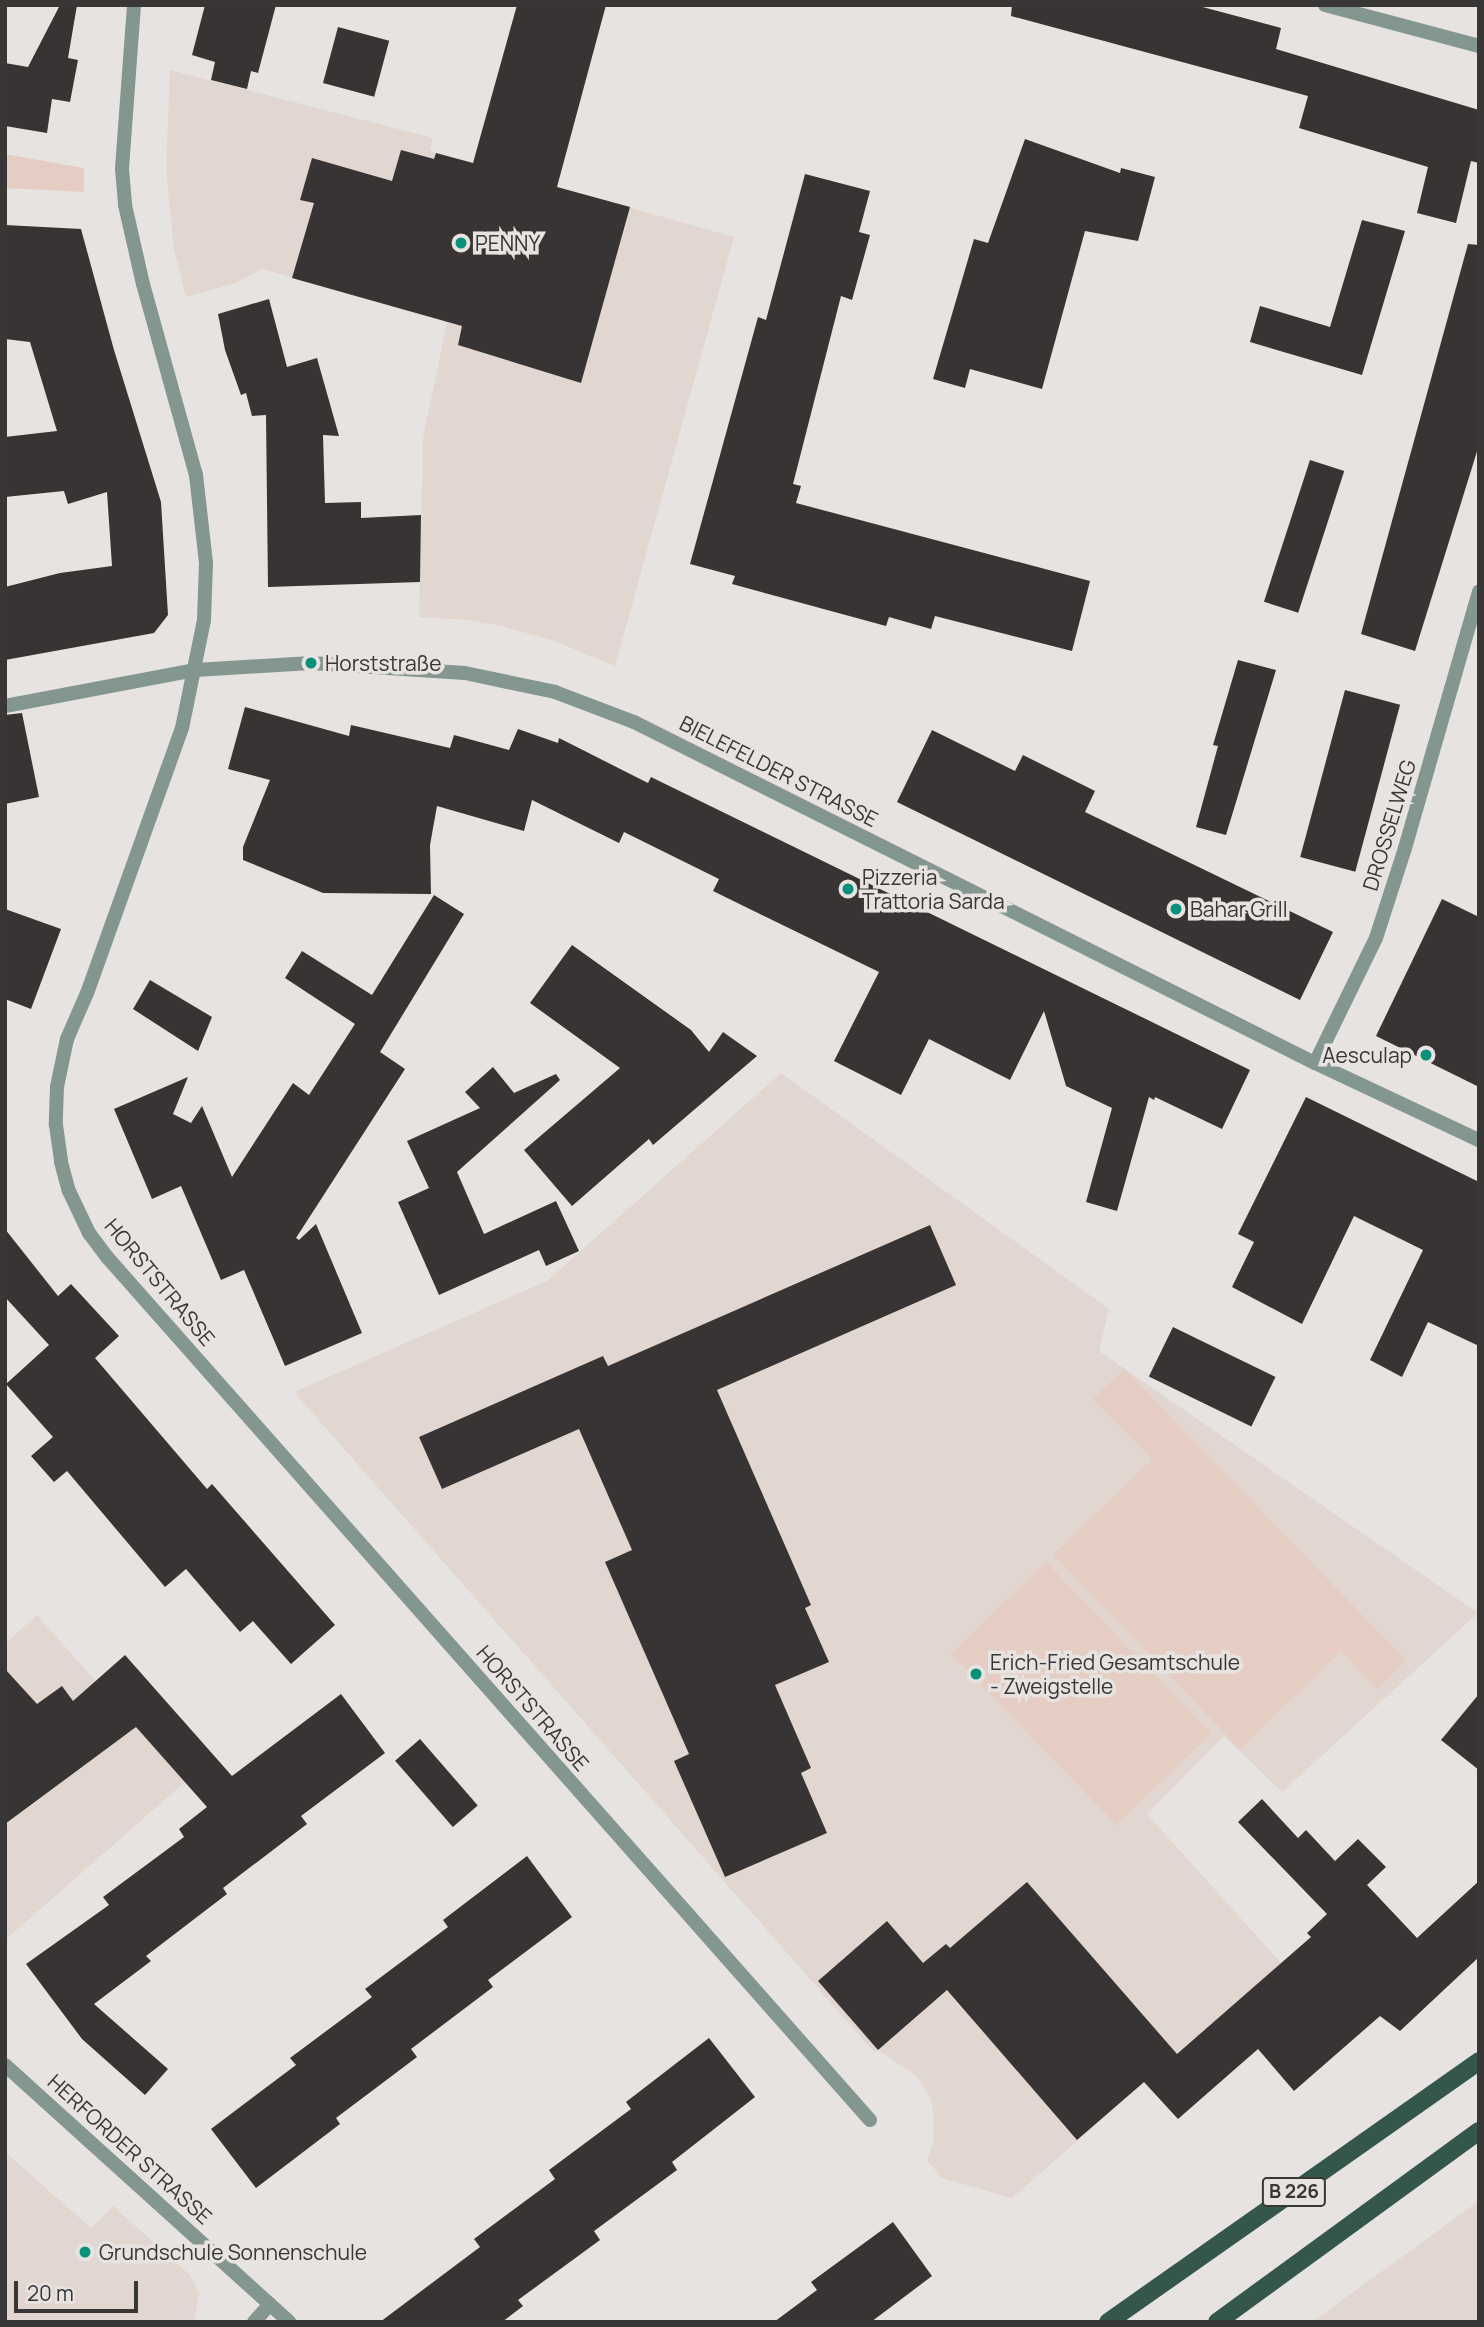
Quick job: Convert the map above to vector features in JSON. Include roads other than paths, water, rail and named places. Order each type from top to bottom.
[{"type":"main road","name":"B 226","points":[[1108,2322],[1479,2061]]},
{"type":"main road","name":"B 226","points":[[1217,2322],[1479,2131]]},
{"type":"street","name":"HORSTSTRASSE","points":[[134,5],[122,169],[125,205],[143,284],[196,475],[206,563],[204,620],[196,670],[182,728],[87,993],[67,1038],[57,1087],[56,1125],[61,1162],[69,1191],[89,1233],[107,1258],[870,2120]]},
{"type":"street","points":[[1325,5],[1375,12],[1479,46]]},
{"type":"street","name":"DROSSELWEG","points":[[1315,1063],[1376,938],[1405,848],[1479,591]]},
{"type":"street","name":"BIELEFELDER STRASSE","points":[[5,706],[196,670],[311,663],[465,673],[555,692],[655,732],[1315,1063],[1479,1140]]},
{"type":"street","name":"HERFORDER STRASSE","points":[[5,2065],[289,2322]]},
{"type":"street","points":[[254,2322],[270,2304]]},
{"type":"place","name":"PENNY","points":[[461,243]]},
{"type":"place","name":"Horststraße","points":[[311,663]]},
{"type":"place","name":"Pizzeria Trattoria Sarda","points":[[848,889]]},
{"type":"place","name":"Bahar Grill","points":[[1176,909]]},
{"type":"place","name":"Aesculap","points":[[1426,1055]]},
{"type":"place","name":"Erich-Fried Gesamtschule - Zweigstelle","points":[[976,1674]]},
{"type":"place","name":"Grundschule Sonnenschule","points":[[85,2252]]}]
